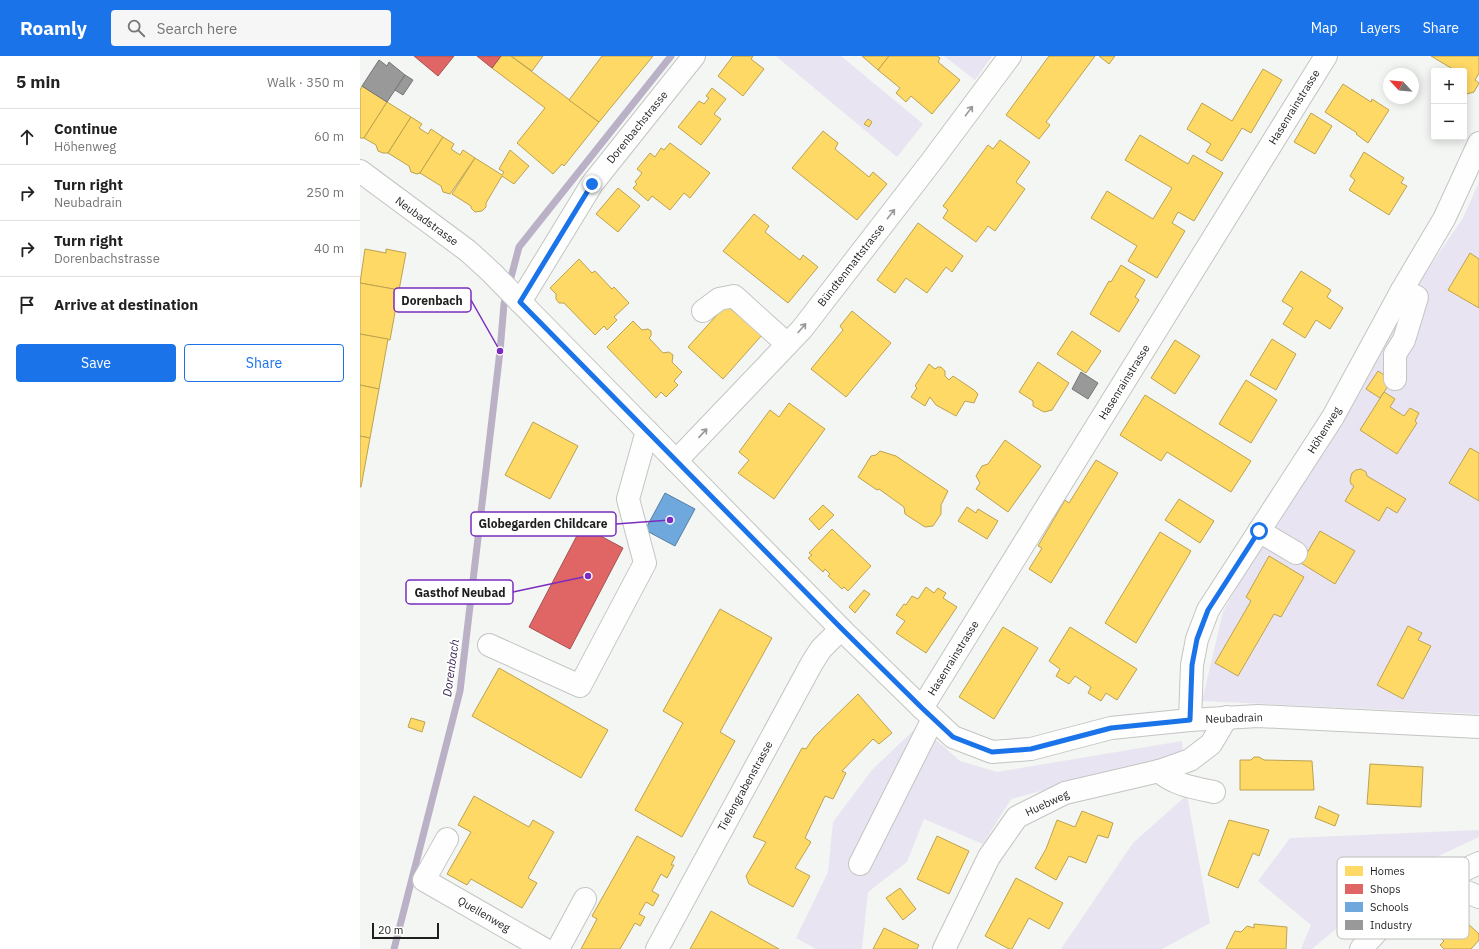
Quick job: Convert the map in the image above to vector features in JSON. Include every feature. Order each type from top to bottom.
[{"type":"street","name":"Dorenbachstrasse","points":[[520,302],[592,184],[694,56]]},
{"type":"street","name":"Bündtenmattstrasse","points":[[676,461],[802,329],[931,162],[1010,56]]},
{"type":"street","name":"Hasenrainstrasse","points":[[860,864],[928,714],[1326,56]]},
{"type":"street","name":"Höhenweg","points":[[1190,720],[1192,665],[1200,632],[1208,610],[1330,421],[1402,290],[1444,219],[1479,143]]},
{"type":"street","name":"Neubadstrasse","points":[[360,171],[468,251],[492,274]]},
{"type":"street","name":"Neubadrain","points":[[492,274],[841,628],[953,737],[992,752],[1031,749],[1111,728],[1190,720],[1258,716],[1479,728]]},
{"type":"street","points":[[1395,379],[1394,354],[1404,340],[1417,297],[1402,290]]},
{"type":"street","points":[[703,311],[719,299],[734,296],[787,344]]},
{"type":"street","points":[[488,646],[580,686],[645,563],[628,500],[647,432]]},
{"type":"street","points":[[1259,531],[1296,553]]},
{"type":"street","name":"Tiefengrabenstrasse","points":[[656,949],[812,663],[821,649],[841,628]]},
{"type":"street","name":"Huebweg","points":[[944,949],[989,857],[1017,817],[1064,793],[1160,771],[1190,760],[1211,744],[1227,717]]},
{"type":"street","points":[[1160,771],[1167,778],[1184,785],[1214,792]]},
{"type":"street","name":"Quellenweg","points":[[447,839],[430,883],[544,949]]},
{"type":"street","points":[[1469,868],[1479,863]]},
{"type":"street","points":[[1469,893],[1479,897]]},
{"type":"street","points":[[558,949],[585,899]]},
{"type":"street","points":[[1361,949],[1370,939]]},
{"type":"shaded area","points":[[776,56],[841,56],[923,124],[897,157]]},
{"type":"shaded area","points":[[944,56],[992,56],[975,80]]},
{"type":"shaded area","points":[[1479,182],[1479,714],[1202,701],[1223,612],[1360,369],[1463,218]]},
{"type":"shaded area","points":[[919,725],[960,761],[997,772],[1182,741],[1183,752],[1011,799],[983,844],[924,819],[907,862],[868,892],[862,949],[816,949],[796,938],[828,872],[833,822],[872,770]]},
{"type":"shaded area","points":[[1187,795],[1210,923],[1162,949],[1061,949],[1133,843]]},
{"type":"shaded area","points":[[1479,830],[1479,837],[1436,857],[1337,857],[1337,928],[1312,949],[1301,949],[1311,925],[1258,881],[1290,838]]},
{"type":"building: Homes","points":[[501,56],[511,56],[599,122],[564,166],[562,164],[553,174],[517,143],[545,108],[492,68]]},
{"type":"building: Homes","points":[[511,56],[543,56],[532,71]]},
{"type":"building: Homes","points":[[602,56],[653,56],[599,122],[569,100]]},
{"type":"building: Homes","points":[[733,56],[753,56],[751,59],[764,69],[743,96],[718,76]]},
{"type":"building: Homes","points":[[862,56],[889,56],[878,70]]},
{"type":"building: Homes","points":[[889,56],[937,56],[940,58],[938,62],[960,80],[932,114],[911,96],[906,102],[896,93],[900,88],[878,70]]},
{"type":"building: Homes","points":[[1049,56],[1095,56],[1046,122],[1050,125],[1039,139],[1006,115]]},
{"type":"building: Homes","points":[[1099,56],[1115,56],[1109,64]]},
{"type":"building: Homes","points":[[1431,56],[1479,56],[1479,73],[1475,80],[1479,83],[1474,92],[1467,94],[1467,68],[1451,68]]},
{"type":"building: Homes","points":[[1263,69],[1282,80],[1251,133],[1242,128],[1222,161],[1206,152],[1211,144],[1187,129],[1202,103],[1232,121]]},
{"type":"building: Homes","points":[[1343,84],[1371,102],[1372,99],[1389,110],[1368,143],[1356,134],[1357,133],[1325,112]]},
{"type":"building: Homes","points":[[362,86],[387,102],[364,138],[360,138],[360,90]]},
{"type":"building: Homes","points":[[712,88],[726,99],[714,114],[721,119],[701,145],[678,127],[699,101],[704,104],[709,98],[706,96]]},
{"type":"building: Homes","points":[[387,102],[411,117],[388,153],[383,153],[378,151],[376,145],[364,138]]},
{"type":"building: Homes","points":[[1311,113],[1332,126],[1315,154],[1294,142]]},
{"type":"building: Homes","points":[[411,117],[422,124],[419,128],[428,134],[431,129],[443,137],[420,173],[417,174],[411,172],[409,166],[388,153]]},
{"type":"building: Homes","points":[[868,119],[872,122],[869,127],[864,124]]},
{"type":"building: Homes","points":[[823,131],[838,143],[835,149],[869,177],[873,172],[887,184],[857,220],[792,168]]},
{"type":"building: Homes","points":[[1140,135],[1188,164],[1193,155],[1223,173],[1194,221],[1178,212],[1172,223],[1185,231],[1157,278],[1128,261],[1137,246],[1091,218],[1107,191],[1153,219],[1172,188],[1125,160]]},
{"type":"building: Homes","points":[[443,137],[454,144],[451,149],[460,155],[463,150],[475,158],[450,194],[443,192],[441,186],[420,173]]},
{"type":"building: Homes","points":[[1000,140],[1030,162],[1016,182],[1025,189],[995,231],[988,226],[976,242],[943,218],[948,210],[943,206],[988,145],[993,149]]},
{"type":"building: Homes","points":[[670,143],[710,173],[690,198],[684,193],[670,210],[652,196],[648,201],[633,188],[637,184],[635,182],[642,173],[637,169],[650,153],[655,157],[661,148],[664,150]]},
{"type":"building: Homes","points":[[510,150],[529,166],[514,184],[502,176],[486,203],[486,207],[482,211],[475,212],[471,206],[452,194],[475,158],[502,175],[504,172],[499,169]]},
{"type":"building: Homes","points":[[1364,152],[1404,178],[1401,183],[1407,186],[1389,215],[1349,190],[1355,180],[1350,176]]},
{"type":"building: Homes","points":[[618,188],[640,206],[618,232],[596,214]]},
{"type":"building: Homes","points":[[754,214],[769,226],[765,232],[800,260],[803,255],[818,267],[788,303],[723,251]]},
{"type":"building: Homes","points":[[918,223],[963,256],[952,272],[946,267],[927,293],[906,278],[895,293],[877,280]]},
{"type":"building: Homes","points":[[365,249],[386,253],[386,249],[406,253],[399,290],[360,283]]},
{"type":"building: Homes","points":[[1470,253],[1479,259],[1479,308],[1448,290]]},
{"type":"building: Homes","points":[[579,259],[592,273],[595,271],[612,289],[614,287],[629,303],[614,317],[617,320],[607,330],[604,326],[595,335],[564,303],[559,303],[556,299],[556,294],[550,288]]},
{"type":"building: Homes","points":[[1121,265],[1145,280],[1135,297],[1139,300],[1119,332],[1090,314],[1109,281],[1111,282]]},
{"type":"building: Homes","points":[[1301,271],[1331,290],[1327,297],[1343,308],[1330,329],[1316,320],[1305,338],[1283,324],[1293,308],[1282,301]]},
{"type":"building: Homes","points":[[360,283],[399,290],[390,340],[360,334]]},
{"type":"building: Homes","points":[[726,305],[762,335],[723,379],[688,347]]},
{"type":"building: Homes","points":[[852,311],[891,343],[846,397],[811,369],[843,330],[840,326]]},
{"type":"building: Homes","points":[[633,321],[642,330],[648,329],[651,331],[651,336],[649,338],[663,353],[669,352],[673,355],[672,362],[682,372],[674,381],[678,385],[666,397],[661,392],[656,398],[607,347]]},
{"type":"building: Homes","points":[[1072,331],[1101,351],[1086,373],[1057,354]]},
{"type":"building: Homes","points":[[360,334],[388,339],[379,389],[360,385]]},
{"type":"building: Homes","points":[[1272,339],[1296,354],[1276,390],[1250,375]]},
{"type":"building: Homes","points":[[1175,340],[1200,356],[1175,394],[1151,378]]},
{"type":"building: Homes","points":[[1038,362],[1069,383],[1052,410],[1044,412],[1033,406],[1033,401],[1019,392]]},
{"type":"building: Homes","points":[[929,364],[935,369],[941,367],[945,371],[945,376],[949,380],[953,376],[974,390],[978,394],[974,403],[965,401],[956,416],[936,405],[930,397],[925,406],[911,397],[917,388],[915,386]]},
{"type":"building: Homes","points":[[1378,371],[1392,380],[1380,398],[1366,389]]},
{"type":"building: Homes","points":[[1246,380],[1277,400],[1251,443],[1219,424]]},
{"type":"building: Homes","points":[[360,385],[379,389],[370,438],[360,436]]},
{"type":"building: Homes","points":[[1384,392],[1395,399],[1390,407],[1404,416],[1410,408],[1419,413],[1415,421],[1417,423],[1397,454],[1360,430]]},
{"type":"building: Homes","points":[[1145,395],[1251,461],[1231,492],[1167,452],[1161,461],[1120,435]]},
{"type":"building: Homes","points":[[789,403],[825,429],[774,499],[738,473],[749,460],[739,452],[770,410],[779,417]]},
{"type":"building: Homes","points":[[533,422],[578,446],[550,499],[505,475]]},
{"type":"building: Homes","points":[[360,436],[370,438],[361,487],[360,487]]},
{"type":"building: Homes","points":[[1005,440],[1041,466],[1008,512],[976,489],[980,483],[976,476],[982,466],[988,464]]},
{"type":"building: Homes","points":[[1470,448],[1479,453],[1479,501],[1449,483]]},
{"type":"building: Homes","points":[[880,451],[896,456],[948,491],[941,505],[941,514],[933,526],[925,527],[905,514],[904,507],[879,489],[877,490],[858,477],[871,456],[876,455]]},
{"type":"building: Homes","points":[[1096,460],[1118,473],[1051,583],[1029,569],[1042,548],[1038,546],[1065,500],[1069,503]]},
{"type":"building: Homes","points":[[1361,469],[1366,472],[1367,476],[1406,499],[1397,513],[1387,507],[1379,521],[1345,501],[1354,486],[1351,484],[1350,480],[1352,473]]},
{"type":"building: Homes","points":[[1179,499],[1214,521],[1200,543],[1165,520]]},
{"type":"building: Homes","points":[[823,505],[834,515],[819,530],[809,519]]},
{"type":"building: Homes","points":[[967,507],[976,513],[978,509],[998,521],[987,539],[958,521]]},
{"type":"building: Homes","points":[[832,529],[871,566],[848,591],[844,587],[842,589],[828,576],[830,574],[825,569],[823,572],[808,558],[812,555],[809,553]]},
{"type":"building: Homes","points":[[1320,531],[1355,551],[1335,584],[1301,563]]},
{"type":"building: Homes","points":[[1160,532],[1191,551],[1136,643],[1105,623]]},
{"type":"building: Homes","points":[[1269,556],[1304,577],[1281,617],[1274,614],[1238,676],[1215,663],[1251,601],[1246,597]]},
{"type":"building: Homes","points":[[926,587],[934,593],[938,588],[946,593],[943,598],[957,607],[926,653],[896,633],[905,621],[896,615],[904,604],[906,605],[912,596],[918,599]]},
{"type":"building: Homes","points":[[864,590],[870,594],[855,613],[849,607]]},
{"type":"building: Homes","points":[[720,609],[772,638],[720,732],[735,741],[682,837],[635,810],[683,723],[663,711]]},
{"type":"building: Homes","points":[[1408,626],[1422,633],[1418,640],[1431,646],[1403,699],[1377,685]]},
{"type":"building: Homes","points":[[1003,627],[1038,648],[994,719],[959,697]]},
{"type":"building: Homes","points":[[1070,627],[1137,669],[1117,700],[1106,693],[1101,701],[1088,693],[1091,687],[1075,676],[1069,684],[1056,676],[1060,669],[1049,661]]},
{"type":"building: Homes","points":[[499,668],[608,730],[581,778],[472,716]]},
{"type":"building: Homes","points":[[858,694],[892,733],[879,744],[873,739],[842,771],[846,773],[833,799],[825,796],[805,838],[811,842],[795,868],[810,876],[793,907],[749,884],[746,876],[766,842],[753,837],[802,748],[806,749],[814,737]]},
{"type":"building: Homes","points":[[411,718],[425,722],[422,732],[408,727]]},
{"type":"building: Homes","points":[[1254,757],[1259,757],[1264,760],[1312,761],[1314,790],[1240,790],[1240,760],[1251,760]]},
{"type":"building: Homes","points":[[1370,764],[1423,767],[1421,807],[1367,804]]},
{"type":"building: Homes","points":[[474,796],[529,827],[533,820],[554,832],[528,878],[537,883],[522,908],[471,879],[467,885],[447,874],[471,832],[458,825]]},
{"type":"building: Homes","points":[[1319,806],[1339,815],[1335,826],[1315,818]]},
{"type":"building: Homes","points":[[1082,811],[1113,823],[1108,838],[1098,835],[1086,863],[1069,856],[1056,880],[1035,868],[1046,849],[1057,820],[1075,827]]},
{"type":"building: Homes","points":[[1229,820],[1269,830],[1259,856],[1253,853],[1238,888],[1208,875]]},
{"type":"building: Homes","points":[[637,836],[675,857],[671,865],[674,865],[667,878],[661,874],[652,891],[659,895],[653,906],[646,902],[639,914],[645,917],[640,926],[635,923],[620,949],[581,949],[597,919],[592,916]]},
{"type":"building: Homes","points":[[937,836],[969,851],[949,894],[917,879]]},
{"type":"building: Homes","points":[[1016,878],[1063,903],[1049,929],[1029,918],[1012,949],[1009,949],[985,936]]},
{"type":"building: Homes","points":[[900,888],[916,909],[903,920],[886,898]]},
{"type":"building: Homes","points":[[711,911],[779,949],[690,949]]},
{"type":"building: Homes","points":[[1254,924],[1287,927],[1286,949],[1226,949],[1235,931],[1241,932],[1247,926],[1254,928]]},
{"type":"building: Homes","points":[[1469,925],[1479,934],[1479,940],[1471,949],[1444,949],[1440,945],[1444,941],[1442,939],[1469,939]]},
{"type":"building: Homes","points":[[884,928],[919,945],[917,949],[873,949]]},
{"type":"building: Shops","points":[[414,56],[454,56],[438,76]]},
{"type":"building: Shops","points":[[477,56],[501,56],[492,68]]},
{"type":"building: Shops","points":[[582,526],[623,548],[570,649],[529,627]]},
{"type":"building: Schools","points":[[665,493],[695,509],[675,546],[645,530]]},
{"type":"building: Industry","points":[[379,60],[387,66],[389,62],[405,75],[387,102],[362,86]]},
{"type":"building: Industry","points":[[405,75],[413,80],[403,95],[395,90]]},
{"type":"building: Industry","points":[[1081,372],[1098,383],[1088,399],[1072,389]]},
{"type":"waterway","name":"Dorenbach","points":[[394,949],[460,691],[500,351],[504,304],[519,247],[671,56]]},
{"type":"place","name":"Dorenbach","points":[[500,351]]},
{"type":"place","name":"Globegarden Childcare","points":[[670,520]]},
{"type":"place","name":"Gasthof Neubad","points":[[588,576]]},
{"type":"route","points":[[592,184],[520,302],[841,628],[953,737],[992,752],[1031,749],[1111,728],[1190,720],[1192,665],[1197,639],[1208,610],[1259,531]]}]
